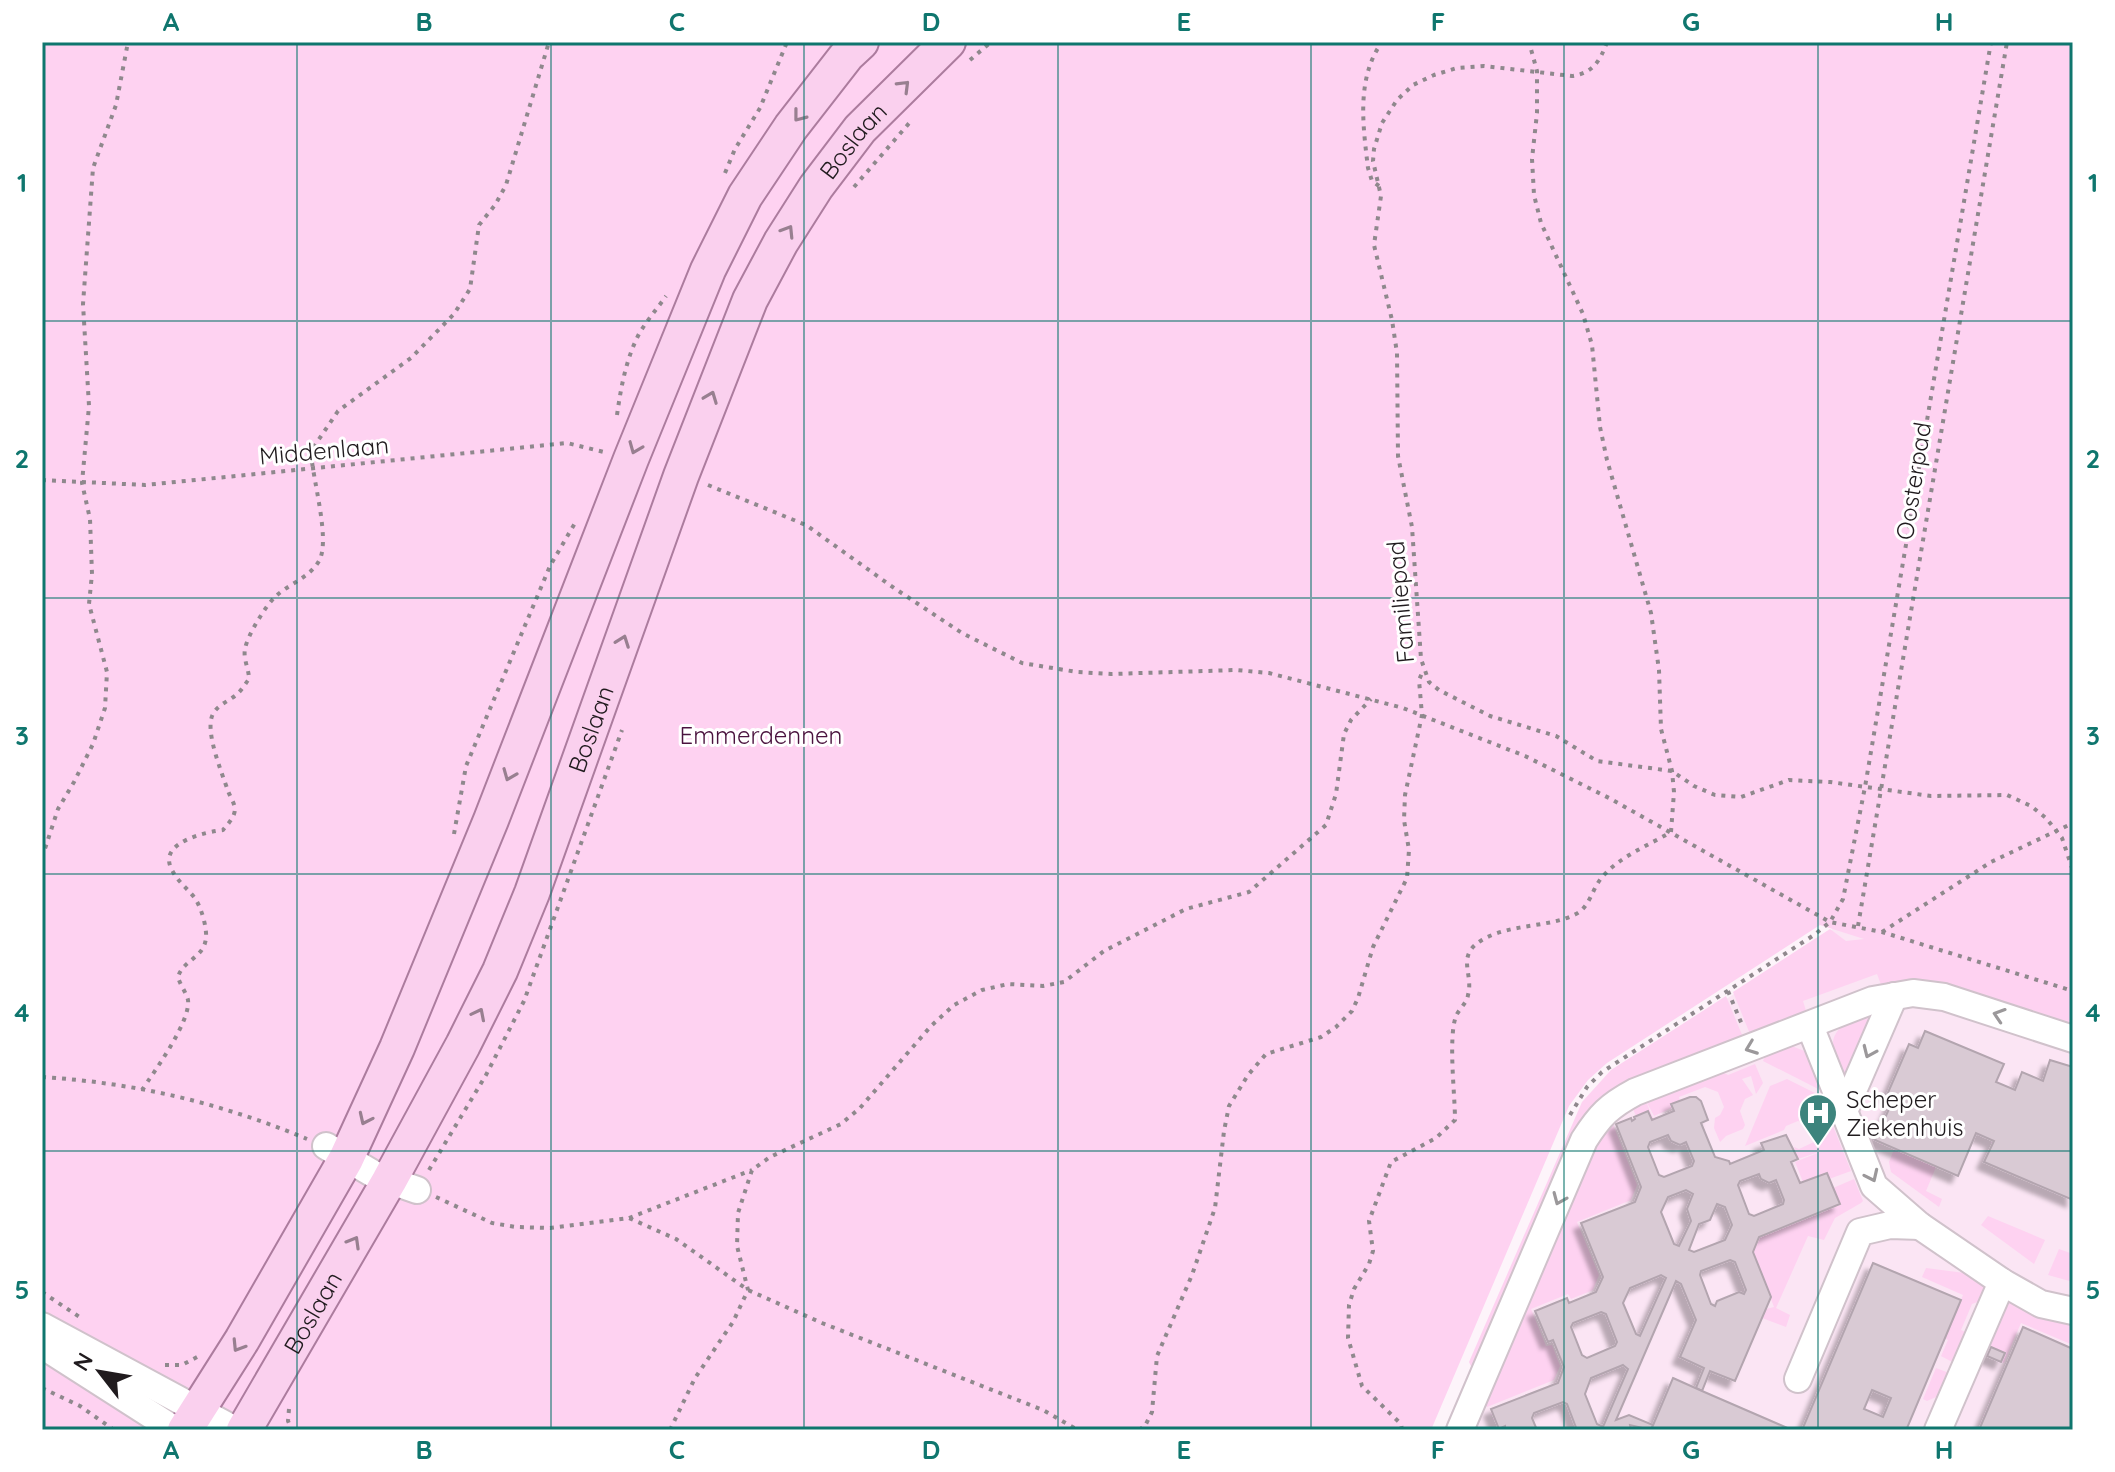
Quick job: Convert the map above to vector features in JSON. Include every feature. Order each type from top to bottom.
[{"type":"main road","name":"Boslaan","points":[[186,1423],[242,1340],[336,1153],[397,1048],[491,820],[708,270],[745,196],[784,138],[847,55],[861,42]]},
{"type":"main road","name":"Boslaan","points":[[244,1430],[403,1186],[500,971],[532,893],[712,394],[750,300],[781,242],[816,187],[860,129],[959,51]]},
{"type":"street","points":[[1460,1430],[1584,1140],[1601,1113],[1635,1092],[1873,1000],[1913,993],[1944,997],[2073,1039]]},
{"type":"street","points":[[1845,1109],[1894,996]]},
{"type":"street","points":[[1810,1026],[1874,1186],[1920,1226],[2002,1282],[2041,1304],[2073,1311]]},
{"type":"street","points":[[336,1153],[403,1186]]},
{"type":"street","points":[[1798,1379],[1860,1232],[1890,1225],[1920,1226]]},
{"type":"street","points":[[1938,1430],[2002,1282]]},
{"type":"street","points":[[42,1326],[151,1386],[186,1423]]},
{"type":"street","points":[[42,1345],[186,1423],[235,1430]]},
{"type":"path","points":[[42,858],[58,809],[87,757],[105,708],[107,672],[89,604],[92,574],[90,519],[82,483],[89,406],[83,304],[93,168],[116,105],[128,42]]},
{"type":"path","points":[[142,1090],[169,1051],[188,1009],[188,999],[178,977],[180,970],[203,950],[207,934],[196,899],[179,883],[169,864],[169,856],[173,848],[189,838],[223,830],[235,813],[235,804],[214,754],[214,740],[210,732],[212,715],[249,679],[244,651],[265,611],[275,597],[299,581],[320,561],[325,535],[311,451],[338,411],[411,358],[454,314],[470,289],[479,225],[506,185],[549,42]]},
{"type":"path","points":[[724,176],[735,149],[760,108],[787,42]]},
{"type":"path","points":[[959,51],[991,42]]},
{"type":"path","points":[[1379,186],[1372,181],[1368,168],[1364,82],[1369,63],[1382,42]]},
{"type":"path","points":[[1529,42],[1537,71],[1532,159],[1534,195],[1541,223],[1583,314],[1592,345],[1602,438],[1651,613],[1659,670],[1661,729],[1672,771],[1674,814],[1671,832]]},
{"type":"path","name":"Familiepad","points":[[1607,42],[1601,59],[1583,74],[1572,76],[1471,66],[1434,75],[1405,91],[1389,110],[1378,135],[1373,161],[1381,196],[1374,245],[1395,338],[1398,456],[1412,527],[1423,670],[1429,682],[1439,690],[1501,720],[1556,736],[1597,761],[1672,771],[1704,791],[1732,798],[1750,795],[1789,780],[1830,782],[1931,796],[2004,794],[2039,811],[2057,830],[2067,848],[2073,871]]},
{"type":"path","name":"Oosterpad","points":[[1830,922],[1843,899],[1865,787],[1991,42]]},
{"type":"path","name":"Oosterpad","points":[[1858,926],[2007,42]]},
{"type":"path","points":[[617,416],[631,352],[639,333],[669,291]]},
{"type":"path","points":[[603,465],[611,441]]},
{"type":"path","name":"Middenlaan","points":[[42,480],[145,485],[567,443],[607,453]]},
{"type":"path","points":[[707,485],[806,525],[951,626],[1022,663],[1111,674],[1236,670],[1269,673],[1371,699],[1422,715],[1525,756],[1671,832],[1830,922],[1882,932],[2073,991]]},
{"type":"path","points":[[454,834],[466,766],[550,566],[577,520]]},
{"type":"path","points":[[1139,1430],[1145,1426],[1152,1412],[1157,1356],[1201,1252],[1215,1208],[1229,1106],[1266,1054],[1321,1037],[1352,1011],[1373,947],[1407,878],[1409,850],[1404,820],[1405,795],[1422,715],[1419,680],[1423,670]]},
{"type":"path","points":[[403,1186],[492,1223],[550,1228],[629,1218],[752,1170],[770,1157],[841,1124],[860,1108],[931,1026],[968,997],[1008,984],[1043,986],[1064,982],[1104,951],[1186,909],[1249,892],[1326,825],[1336,794],[1344,734],[1351,720],[1371,699]]},
{"type":"path","points":[[1882,932],[1991,862],[2073,823]]},
{"type":"path","points":[[1402,1430],[1401,1424],[1362,1386],[1348,1338],[1349,1305],[1373,1251],[1369,1221],[1391,1162],[1436,1138],[1455,1120],[1453,1035],[1456,1017],[1469,995],[1466,961],[1471,948],[1483,939],[1512,928],[1571,916],[1581,911],[1605,873],[1619,861],[1671,832]]},
{"type":"path","points":[[1727,991],[1751,1048]]},
{"type":"path","points":[[42,1077],[142,1090],[210,1103],[252,1115],[336,1153]]},
{"type":"path","points":[[670,1430],[695,1378],[733,1322],[748,1290],[737,1246],[738,1213],[752,1170]]},
{"type":"path","points":[[629,1218],[676,1239],[748,1290],[822,1323],[1043,1410],[1078,1430]]},
{"type":"path","points":[[151,1386],[163,1365],[182,1365],[201,1355],[207,1348]]},
{"type":"path","points":[[42,1388],[80,1406],[114,1430]]},
{"type":"shaded area","name":"Scheper Ziekenhuis","points":[[1834,928],[2073,1000],[2073,1430],[1444,1430],[1579,1112],[1611,1075]]},
{"type":"green space","name":"Emmerdennen","points":[[42,42],[2073,42],[2073,1033],[1883,990],[1877,974],[1803,1001],[1808,1017],[1752,1039],[1733,992],[1830,929],[1846,941],[1864,939],[1820,925],[1607,1063],[1588,1080],[1569,1106],[1431,1430],[42,1430]]},
{"type":"green space","points":[[1726,996],[1745,1042],[1606,1101],[1476,1377],[1469,1362],[1582,1102],[1611,1070]]},
{"type":"green space","points":[[1876,1008],[1847,1082],[1834,1054],[1835,1035],[1849,1021]]},
{"type":"green space","points":[[1789,1045],[1807,1052],[1830,1095],[1763,1061],[1768,1049]]},
{"type":"green space","points":[[1755,1064],[1763,1083],[1756,1094],[1751,1076],[1742,1079],[1753,1095],[1745,1099],[1740,1111],[1745,1125],[1720,1142],[1714,1128],[1715,1118],[1724,1107],[1718,1092],[1705,1087],[1679,1097],[1680,1101],[1671,1104],[1672,1108],[1654,1116],[1645,1099],[1653,1118],[1674,1111],[1652,1120],[1648,1111],[1636,1116],[1630,1102],[1715,1068],[1728,1075]]},
{"type":"green space","points":[[1787,1079],[1821,1096],[1851,1171],[1829,1179],[1826,1173],[1803,1182],[1795,1162],[1825,1150],[1798,1159],[1794,1147],[1799,1149],[1816,1141],[1810,1126],[1798,1121],[1745,1146],[1770,1086]]},
{"type":"green space","points":[[1610,1117],[1637,1185],[1631,1200],[1577,1222],[1599,1275],[1593,1290],[1571,1299],[1568,1294],[1531,1309],[1546,1346],[1552,1345],[1560,1366],[1554,1380],[1487,1407],[1482,1396],[1577,1172]]},
{"type":"green space","points":[[1894,1149],[1936,1167],[1926,1191],[1942,1199],[1939,1207],[1891,1172],[1889,1162]]},
{"type":"green space","points":[[1854,1179],[1863,1201],[1835,1218],[1824,1240],[1808,1236],[1776,1308],[1790,1315],[1786,1327],[1762,1318],[1766,1309],[1774,1307],[1753,1252],[1759,1237],[1839,1205],[1833,1188]]},
{"type":"green space","points":[[1988,1216],[2045,1240],[2034,1264],[1981,1225]]},
{"type":"green space","points":[[2059,1249],[2073,1254],[2073,1282],[2048,1275]]},
{"type":"green space","points":[[1926,1268],[1980,1275],[1988,1281],[1988,1298],[1972,1304],[1961,1330],[1972,1335],[1943,1394],[1927,1401],[1923,1399],[1936,1368],[1949,1373],[1956,1364],[1941,1356],[1963,1295],[1922,1277]]},
{"type":"green space","points":[[2005,1295],[2073,1319],[2073,1345],[2021,1323],[2004,1363],[2001,1362],[2004,1353],[1988,1345]]},
{"type":"building","points":[[1925,1031],[2004,1064],[1996,1082],[2015,1090],[2022,1072],[2043,1081],[2050,1060],[2073,1067],[2073,1200],[1984,1162],[1994,1141],[1976,1133],[1958,1176],[1875,1140],[1896,1099],[1887,1095],[1909,1044],[1918,1048]]},
{"type":"building","points":[[1690,1097],[1701,1101],[1708,1120],[1701,1123],[1715,1157],[1730,1164],[1764,1150],[1761,1143],[1786,1135],[1798,1159],[1791,1162],[1800,1183],[1827,1173],[1840,1204],[1759,1237],[1753,1252],[1771,1297],[1735,1381],[1710,1371],[1702,1391],[1696,1388],[1704,1368],[1680,1357],[1696,1320],[1681,1284],[1676,1281],[1616,1420],[1629,1415],[1653,1425],[1651,1430],[1630,1425],[1631,1430],[1577,1430],[1567,1404],[1563,1402],[1534,1413],[1532,1418],[1537,1430],[1505,1430],[1505,1426],[1499,1429],[1491,1409],[1558,1383],[1564,1367],[1553,1340],[1548,1342],[1535,1311],[1567,1298],[1569,1303],[1596,1292],[1603,1277],[1581,1223],[1635,1202],[1641,1187],[1616,1124],[1631,1118],[1632,1121],[1648,1111],[1652,1120],[1674,1111],[1671,1104]],"holes":[[[1668,1135],[1671,1141],[1680,1145],[1686,1142],[1694,1161],[1692,1166],[1664,1177],[1659,1175],[1648,1147],[1650,1142]],[[1759,1174],[1769,1183],[1776,1180],[1783,1204],[1754,1216],[1749,1214],[1738,1185],[1740,1181]],[[1686,1190],[1693,1194],[1687,1209],[1691,1221],[1679,1246],[1674,1244],[1661,1212],[1668,1197]],[[1717,1204],[1725,1207],[1732,1225],[1725,1240],[1694,1252],[1689,1250],[1699,1224],[1710,1220]],[[1730,1260],[1735,1262],[1746,1290],[1744,1294],[1739,1292],[1717,1301],[1715,1306],[1711,1304],[1701,1271]],[[1661,1275],[1666,1278],[1640,1336],[1636,1334],[1623,1303],[1630,1288]],[[1601,1312],[1606,1314],[1617,1342],[1615,1346],[1587,1358],[1582,1355],[1571,1327],[1573,1323]],[[1623,1365],[1628,1369],[1603,1427],[1597,1424],[1585,1394],[1591,1378]]]},
{"type":"building","points":[[1873,1263],[1961,1300],[1907,1428],[1911,1430],[1802,1430]],"holes":[[[1872,1390],[1891,1398],[1883,1417],[1864,1409]]]},
{"type":"building","points":[[2023,1327],[2073,1349],[2073,1430],[1979,1430]]},
{"type":"building","points":[[1991,1347],[2005,1353],[2001,1362],[1987,1356]]},
{"type":"building","points":[[1673,1378],[1702,1391],[1792,1430],[1651,1430]]},
{"type":"place","name":"Scheper Ziekenhuis","points":[[1818,1147]]}]
